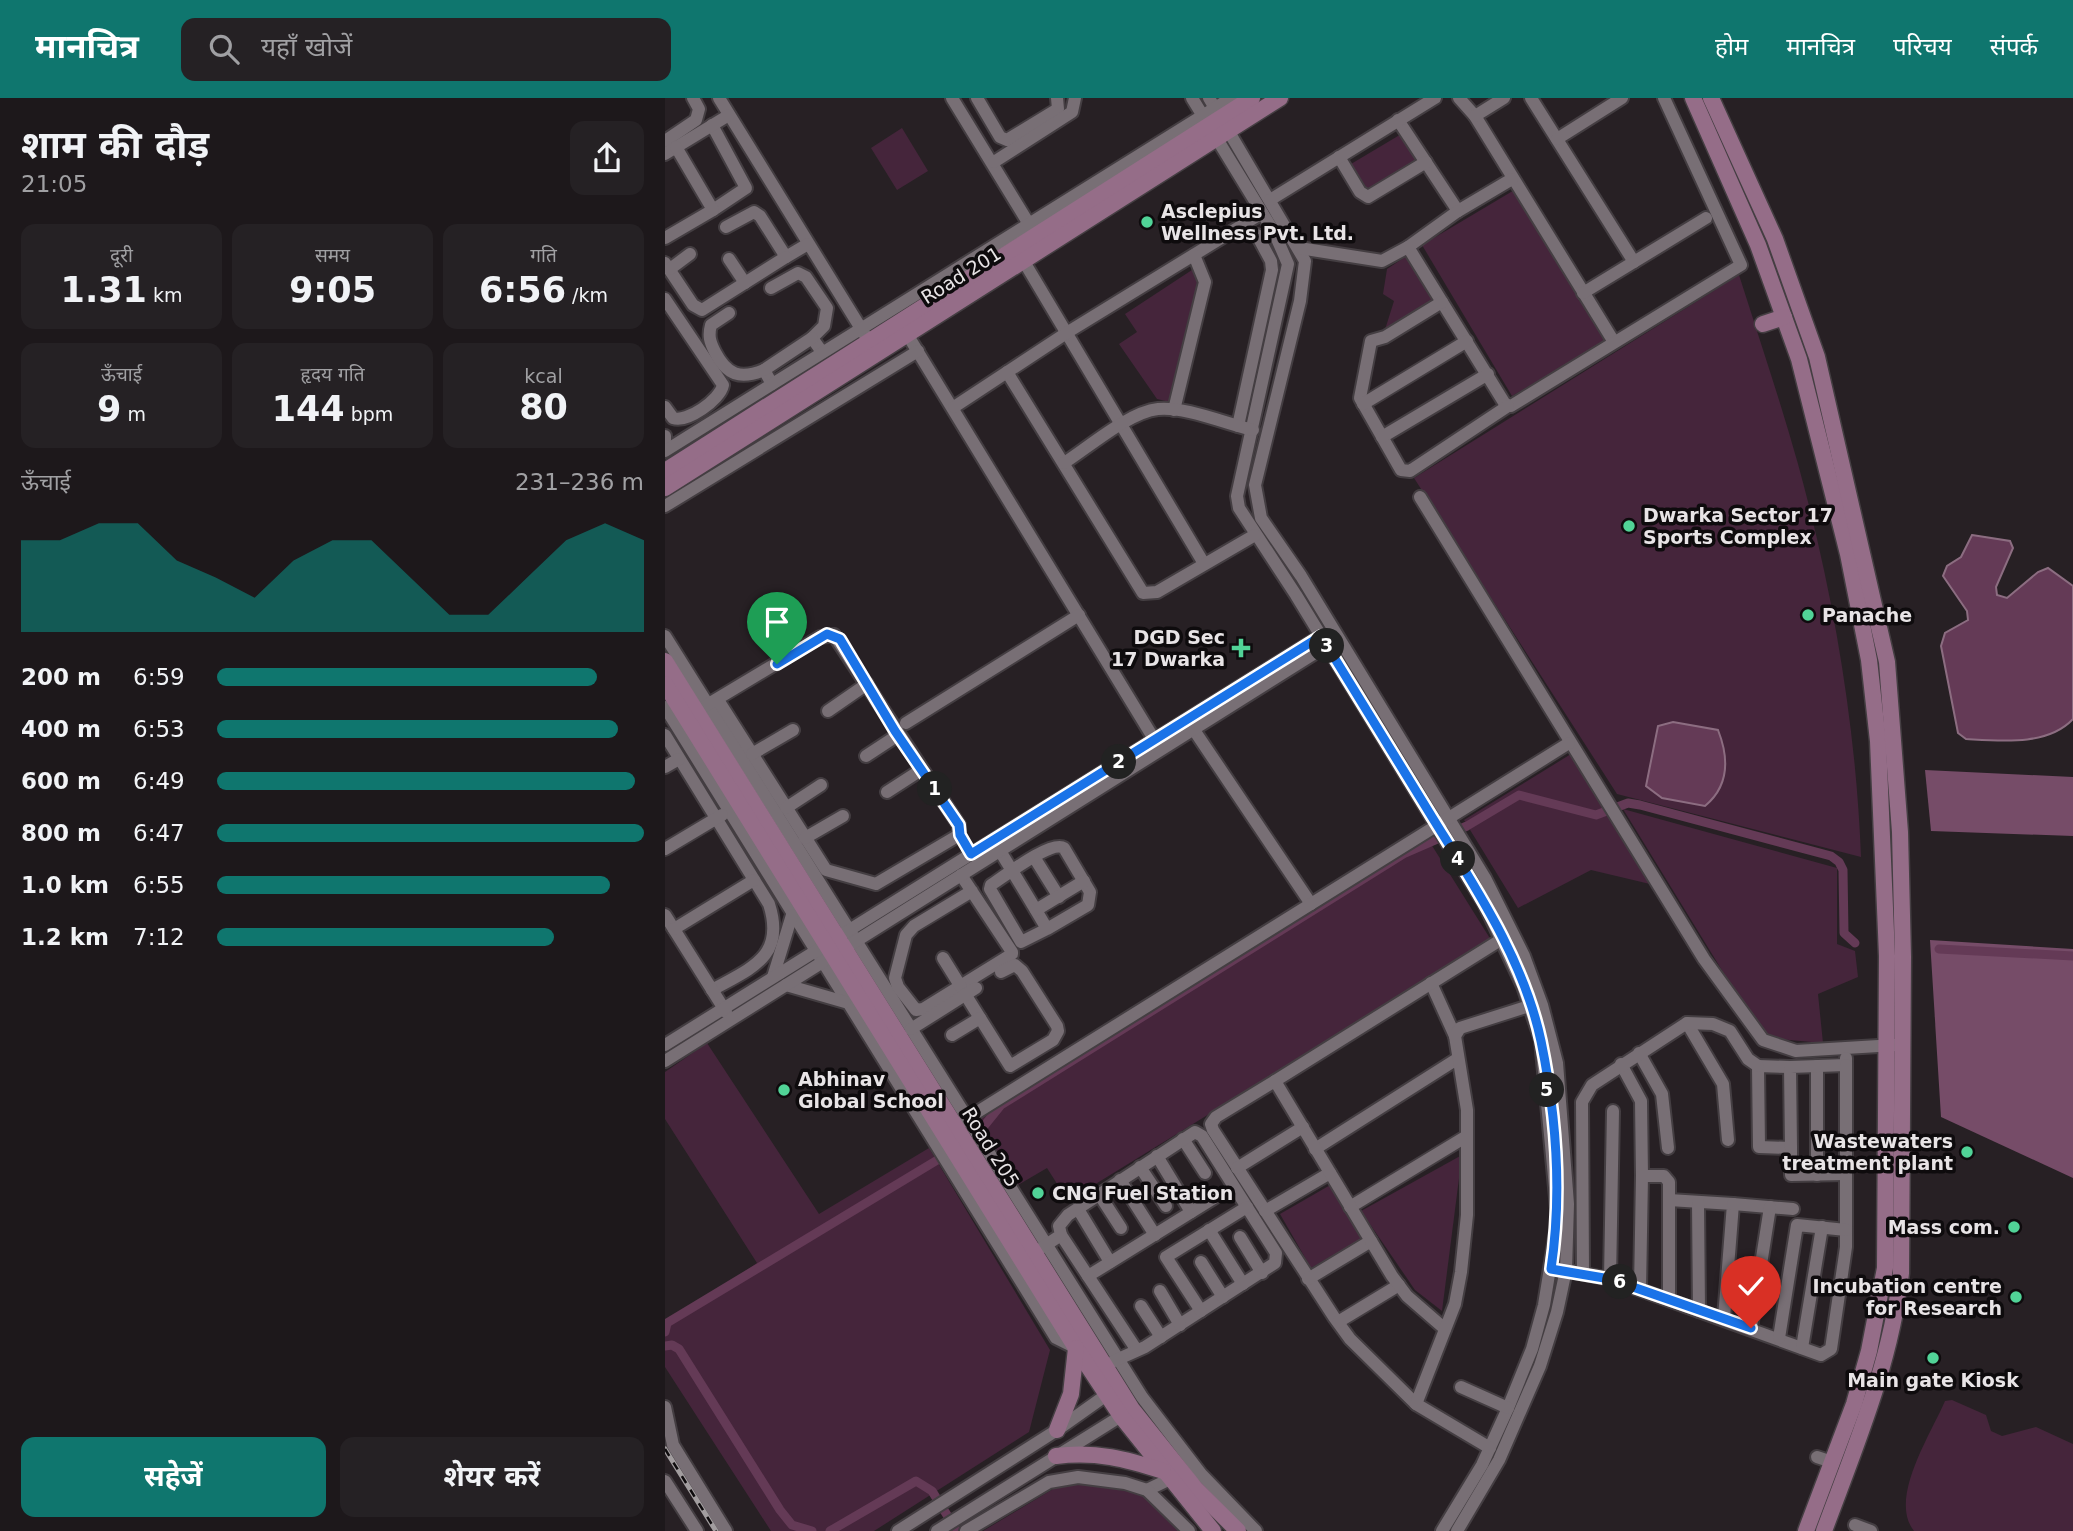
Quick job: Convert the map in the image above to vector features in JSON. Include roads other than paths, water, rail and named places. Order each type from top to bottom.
[{"type":"main road","name":"Road 201","points":[[665,471],[865,335],[1032,229],[1252,98]]},
{"type":"main road","name":"Road 201","points":[[665,488],[1023,260],[1214,119],[1280,98]]},
{"type":"main road","points":[[1693,98],[1758,245],[1799,359],[1824,452],[1869,660],[1878,741],[1887,956],[1885,1045],[1888,1210],[1885,1268],[1869,1351],[1825,1460],[1806,1531]]},
{"type":"main road","points":[[1711,98],[1775,239],[1817,356],[1887,663],[1900,832],[1903,1045],[1901,1273],[1897,1306],[1868,1412],[1824,1531]]},
{"type":"main road","points":[[1763,324],[1784,317]]},
{"type":"main road","name":"Road 205","points":[[665,661],[707,706],[835,946],[961,1123],[1041,1248],[1104,1366],[1113,1391]]},
{"type":"main road","name":"Road 205","points":[[666,686],[835,946],[1076,1348],[1113,1391],[1166,1475],[1213,1531]]},
{"type":"main road","points":[[1057,1430],[1071,1394],[1076,1348]]},
{"type":"main road","name":"Road 205","points":[[1126,1412],[1238,1531]]},
{"type":"main road","points":[[1056,1456],[1088,1453],[1111,1455],[1166,1475]]},
{"type":"street","points":[[669,147],[696,120],[699,109],[693,98]]},
{"type":"street","points":[[665,451],[822,352],[865,335],[719,98]]},
{"type":"street","points":[[952,98],[994,162],[1032,229]]},
{"type":"street","points":[[977,98],[1000,137],[1007,140],[1058,109],[1057,98]]},
{"type":"street","points":[[994,162],[1072,112],[1075,98]]},
{"type":"street","points":[[1192,98],[1214,119],[1270,200],[1299,248],[1306,271],[1255,495],[1261,518],[1336,634],[1444,824]]},
{"type":"street","points":[[1214,119],[1231,98]]},
{"type":"street","points":[[1270,200],[1435,98]]},
{"type":"street","points":[[1459,98],[1475,116],[1614,342]]},
{"type":"street","points":[[1475,116],[1504,98]]},
{"type":"street","points":[[1531,98],[1634,262]]},
{"type":"street","points":[[1557,139],[1622,98]]},
{"type":"street","points":[[1442,302],[1385,337],[1371,341],[1359,394],[1401,470],[1407,472],[1508,406],[1741,265],[1664,98]]},
{"type":"street","points":[[669,147],[729,115]]},
{"type":"street","points":[[1214,119],[1284,250],[1289,268],[1236,500],[1255,535],[1458,846],[1502,939],[1541,1040],[1556,1175],[1558,1219],[1551,1269],[1532,1349],[1508,1408],[1490,1448],[1442,1531]]},
{"type":"street","points":[[1398,120],[1458,211]]},
{"type":"street","points":[[665,238],[746,188],[712,125]]},
{"type":"street","points":[[669,147],[713,210]]},
{"type":"street","points":[[1339,157],[1360,192],[1368,197],[1426,162]]},
{"type":"street","points":[[1299,248],[1379,261],[1408,247],[1458,211],[1512,178]]},
{"type":"street","points":[[726,227],[750,213],[757,214],[786,257]]},
{"type":"street","points":[[954,407],[1068,332],[1262,213]]},
{"type":"street","points":[[1583,293],[1706,218]]},
{"type":"street","points":[[1238,426],[1272,270],[1271,261],[1257,234]]},
{"type":"street","points":[[690,254],[667,266],[699,309],[706,309],[808,244]]},
{"type":"street","points":[[1408,247],[1508,406]]},
{"type":"street","points":[[1174,410],[1205,282],[1194,254]]},
{"type":"street","points":[[729,259],[745,283]]},
{"type":"street","points":[[1023,260],[1203,562]]},
{"type":"street","points":[[729,313],[711,325],[709,334],[723,367],[734,375],[743,376],[764,370],[812,338],[824,326],[827,312],[806,277],[798,273],[771,288]]},
{"type":"street","points":[[665,299],[723,386],[721,394],[680,420],[673,418],[665,407]]},
{"type":"street","points":[[907,334],[954,407],[1154,739]]},
{"type":"street","points":[[812,338],[822,352]]},
{"type":"street","points":[[1363,404],[1467,341]]},
{"type":"street","points":[[665,506],[918,351]]},
{"type":"street","points":[[764,370],[772,384]]},
{"type":"street","points":[[1007,372],[1143,593],[1157,592],[1203,562],[1255,535]]},
{"type":"street","points":[[1383,437],[1488,374]]},
{"type":"street","points":[[708,403],[717,418]]},
{"type":"street","points":[[1064,463],[1122,425],[1152,410],[1174,410],[1253,430]]},
{"type":"street","points":[[696,411],[705,426]]},
{"type":"street","points":[[1420,497],[1704,959],[1763,1041],[1795,1051],[1903,1045]]},
{"type":"street","points":[[906,723],[1079,615]]},
{"type":"street","points":[[707,706],[827,634],[840,639],[898,735],[959,825],[960,835],[971,854]]},
{"type":"street","points":[[665,1061],[773,977],[835,946],[961,875],[1194,730],[1336,634]]},
{"type":"street","points":[[665,636],[707,706],[752,754],[826,870],[876,884],[960,835]]},
{"type":"street","points":[[665,1045],[786,985],[835,946],[971,854],[1154,739],[1324,642]]},
{"type":"street","points":[[828,711],[867,684]]},
{"type":"street","points":[[665,707],[792,915],[835,946],[911,1029],[961,1123],[1444,824],[1569,743]]},
{"type":"street","points":[[752,754],[793,730]]},
{"type":"street","points":[[1194,730],[1311,904]]},
{"type":"street","points":[[665,735],[769,904],[775,922],[768,953],[757,965],[712,990]]},
{"type":"street","points":[[866,756],[898,735]]},
{"type":"street","points":[[665,767],[679,759]]},
{"type":"street","points":[[887,792],[921,770]]},
{"type":"street","points":[[786,808],[821,785]]},
{"type":"street","points":[[665,849],[729,811]]},
{"type":"street","points":[[806,838],[843,816]]},
{"type":"street","points":[[1052,846],[1062,846],[1091,896],[1088,905],[1026,942],[1019,940],[990,891],[991,885],[1034,857],[1052,846]]},
{"type":"street","points":[[1457,1531],[1499,1460],[1540,1366],[1557,1312],[1566,1270],[1568,1204],[1557,1063],[1542,1005],[1524,956],[1485,878],[1458,846]]},
{"type":"street","points":[[1000,851],[1047,929]]},
{"type":"street","points":[[1034,857],[1059,897]]},
{"type":"street","points":[[911,1029],[1012,954],[961,875]]},
{"type":"street","points":[[674,929],[754,880]]},
{"type":"street","points":[[1036,910],[1084,881]]},
{"type":"street","points":[[972,891],[909,931],[895,978],[913,1007],[920,1010],[1015,965],[1029,982],[1058,1031],[1053,1040],[1010,1066]]},
{"type":"street","points":[[665,915],[727,1014]]},
{"type":"street","points":[[773,977],[792,915]]},
{"type":"street","points":[[1490,1448],[1416,1404],[1338,1322],[1237,1168],[1213,1129],[1213,1120],[1502,939]]},
{"type":"street","points":[[835,946],[845,1002],[1056,1338],[1062,1344],[1076,1348]]},
{"type":"street","points":[[943,958],[1021,1085]]},
{"type":"street","points":[[1416,1404],[1455,1304],[1467,1215],[1467,1110],[1455,1036],[1431,983]]},
{"type":"street","points":[[786,985],[845,1002]]},
{"type":"street","points":[[1455,1036],[1460,1028],[1529,1006]]},
{"type":"street","points":[[952,1035],[980,1018]]},
{"type":"street","points":[[1583,1272],[1582,1102],[1592,1085],[1687,1023],[1713,1024],[1730,1031],[1748,1059],[1758,1066],[1846,1065]]},
{"type":"street","points":[[1687,1023],[1723,1084],[1728,1140]]},
{"type":"street","points":[[1551,1269],[1583,1272],[1610,1279],[1821,1355],[1831,1349],[1846,1230],[1845,1047]]},
{"type":"street","points":[[1639,1053],[1662,1094],[1668,1148]]},
{"type":"street","points":[[1315,1149],[1457,1059]]},
{"type":"street","points":[[1621,1064],[1641,1101],[1640,1289]]},
{"type":"street","points":[[1758,1066],[1759,1147],[1791,1148]]},
{"type":"street","points":[[1817,1066],[1817,1175]]},
{"type":"street","points":[[1790,1067],[1791,1175],[1846,1174]]},
{"type":"street","points":[[1275,1081],[1399,1285],[1445,1329]]},
{"type":"street","points":[[1610,1279],[1613,1111]]},
{"type":"street","points":[[1237,1168],[1303,1128]]},
{"type":"street","points":[[1104,1366],[1161,1337],[1181,1325],[1262,1273],[1277,1258],[1202,1136],[1195,1132],[1061,1220],[1059,1226],[1061,1235],[1136,1349]]},
{"type":"street","points":[[1350,1206],[1467,1136]]},
{"type":"street","points":[[1183,1139],[1205,1173]]},
{"type":"street","points":[[1157,1156],[1191,1212]]},
{"type":"street","points":[[1140,1167],[1166,1206]]},
{"type":"street","points":[[1265,1211],[1330,1173]]},
{"type":"street","points":[[1642,1176],[1667,1177],[1669,1299]]},
{"type":"street","points":[[1120,1180],[1155,1236]]},
{"type":"street","points":[[1100,1194],[1121,1228]]},
{"type":"street","points":[[1088,1276],[1214,1198]]},
{"type":"street","points":[[1669,1200],[1793,1209]]},
{"type":"street","points":[[1698,1202],[1699,1311]]},
{"type":"street","points":[[1724,1318],[1733,1205]]},
{"type":"street","points":[[1202,1311],[1166,1257],[1247,1207]]},
{"type":"street","points":[[1751,1328],[1770,1207]]},
{"type":"street","points":[[1077,1209],[1110,1262]]},
{"type":"street","points":[[1779,1338],[1797,1225],[1846,1230]]},
{"type":"street","points":[[1802,1348],[1822,1227]]},
{"type":"street","points":[[1209,1230],[1243,1284]]},
{"type":"street","points":[[1061,1235],[1041,1248],[1119,1358],[1142,1397],[1201,1474],[1257,1531]]},
{"type":"street","points":[[1240,1237],[1262,1273]]},
{"type":"street","points":[[1308,1279],[1371,1241]]},
{"type":"street","points":[[1201,1262],[1223,1297]]},
{"type":"street","points":[[1338,1322],[1399,1285]]},
{"type":"street","points":[[1160,1291],[1181,1325]]},
{"type":"street","points":[[1141,1306],[1161,1337]]},
{"type":"street","points":[[1461,1387],[1508,1408]]},
{"type":"street","points":[[898,1531],[1057,1430],[1113,1391]]},
{"type":"street","points":[[665,1407],[673,1445],[726,1531]]},
{"type":"street","points":[[938,1530],[1126,1412]]},
{"type":"street","points":[[1147,1490],[1166,1475]]},
{"type":"street","points":[[966,1531],[1062,1477],[1125,1483],[1147,1490],[1189,1531]]},
{"type":"street","points":[[665,1480],[697,1531]]},
{"type":"street","points":[[1855,1525],[1871,1531]]},
{"type":"waterway","points":[[980,1131],[1001,1105],[1405,853],[1467,826],[1519,795],[1596,815],[1628,803],[1640,805],[1831,856],[1839,862],[1843,870],[1844,933],[1855,943]]},
{"type":"waterway","points":[[1939,949],[2073,956]]},
{"type":"waterway","points":[[665,1332],[667,1323],[939,1159]]},
{"type":"waterway","points":[[665,1346],[672,1345],[679,1349],[780,1510],[792,1525],[812,1531]]},
{"type":"waterway","points":[[830,1531],[916,1481],[932,1491],[957,1531]]},
{"type":"railway","points":[[665,1449],[716,1531]]},
{"type":"place","name":"Asclepius Wellness Pvt. Ltd.","points":[[1147,222]]},
{"type":"place","name":"Dwarka Sector 17 Sports Complex","points":[[1629,526]]},
{"type":"place","name":"Panache","points":[[1808,615]]},
{"type":"place","name":"DGD Sec 17 Dwarka","points":[[1241,648]]},
{"type":"place","name":"Abhinav Global School","points":[[784,1090]]},
{"type":"place","name":"Wastewaters treatment plant","points":[[1967,1152]]},
{"type":"place","name":"CNG Fuel Station","points":[[1038,1193]]},
{"type":"place","name":"Mass com.","points":[[2014,1227]]},
{"type":"place","name":"Incubation centre for Research","points":[[2016,1297]]},
{"type":"place","name":"Main gate Kiosk","points":[[1933,1358]]}]
